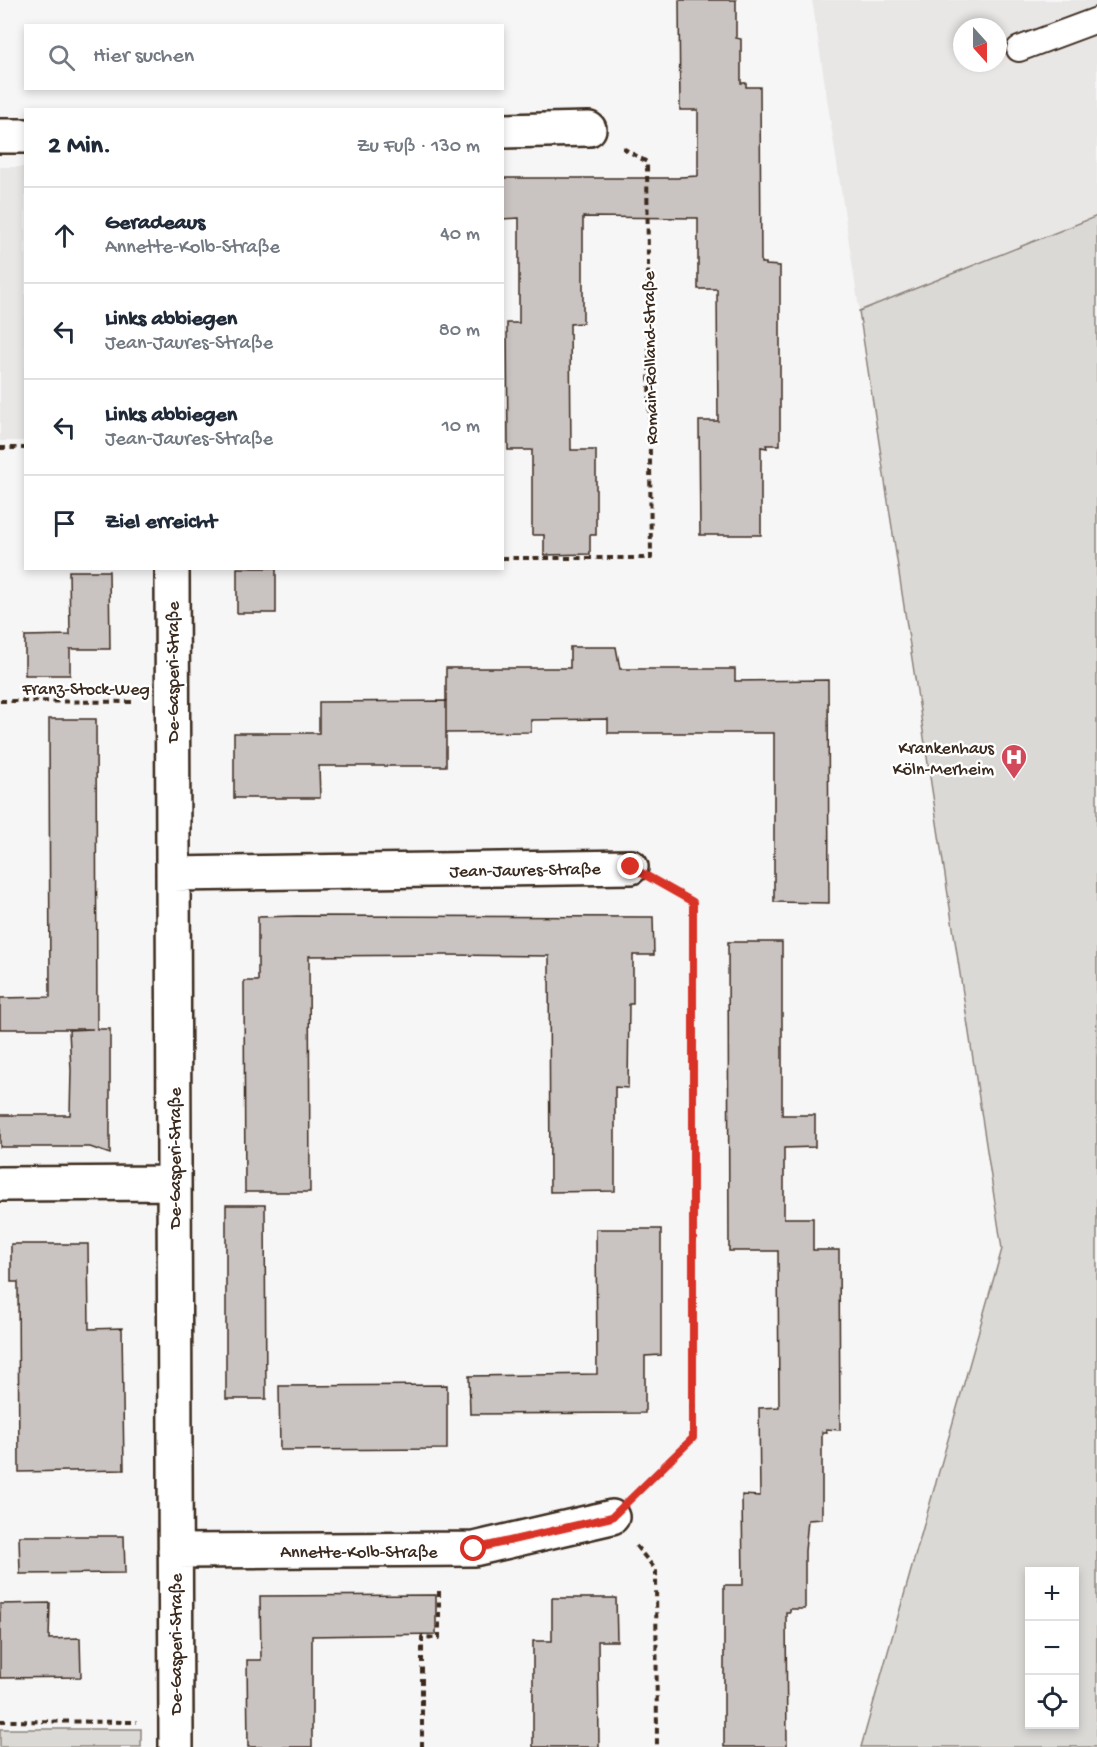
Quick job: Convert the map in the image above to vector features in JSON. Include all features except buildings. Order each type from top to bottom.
[{"type":"street","points":[[504,131],[589,129]]},
{"type":"street","points":[[0,136],[24,136]]},
{"type":"street","name":"De-Gasperi-Straße","points":[[172,570],[176,1735]]},
{"type":"street","name":"Jean-Jaures-Straße","points":[[173,874],[631,867]]},
{"type":"street","points":[[0,1184],[174,1183]]},
{"type":"street","name":"Annette-Kolb-Straße","points":[[175,1551],[474,1549],[612,1517]]},
{"type":"lane","points":[[1094,0],[1097,9]]},
{"type":"lane","points":[[1019,49],[1097,20]]},
{"type":"path","name":"Romain-Rolland-Straße","points":[[504,558],[651,558],[647,162],[589,129]]},
{"type":"path","points":[[0,448],[24,448]]},
{"type":"path","name":"Franz-Stock-Weg","points":[[0,701],[173,702]]},
{"type":"path","points":[[631,867],[693,902],[693,1438],[612,1517],[656,1570],[657,1747]]},
{"type":"path","points":[[422,1747],[422,1638],[439,1638],[439,1550]]},
{"type":"path","points":[[0,1720],[176,1735]]},
{"type":"shaded area","name":"Krankenhaus Köln-Merheim","points":[[812,0],[1097,0],[1097,1747],[861,1747],[1002,1249]]},
{"type":"shaded area","points":[[0,167],[24,167],[24,441],[0,441]]},
{"type":"shaded area","name":"Krankenhaus Köln-Merheim","points":[[1097,216],[1097,1747],[861,1747],[1002,1249],[859,311]]},
{"type":"shaded area","points":[[0,1729],[141,1729],[141,1747],[0,1747]]},
{"type":"place","name":"Krankenhaus Köln-Merheim","points":[[1014,780]]},
{"type":"route","points":[[474,1549],[612,1517],[693,1438],[693,902],[631,867]]}]
